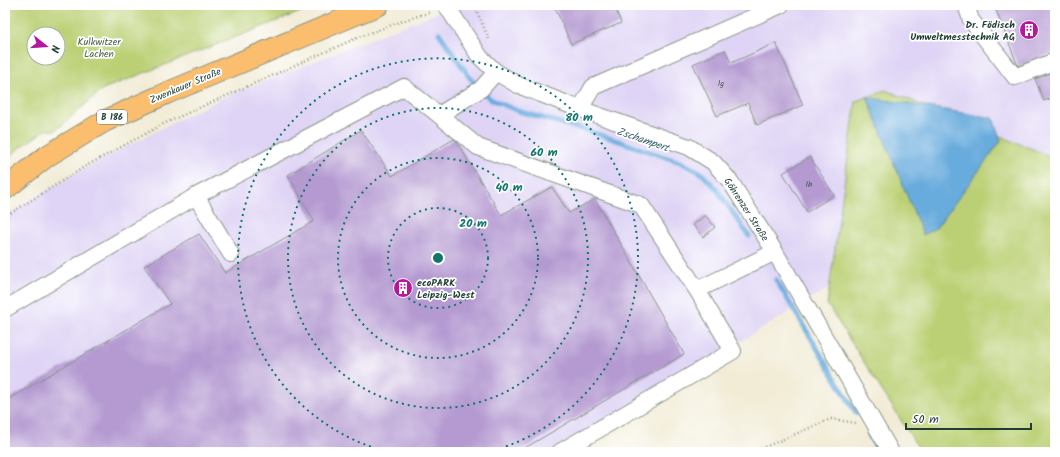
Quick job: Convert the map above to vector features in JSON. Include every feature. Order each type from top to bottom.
[{"type":"main road","name":"Zwenkauer Straße","points":[[5,189],[47,156],[105,121],[167,93],[378,5]]},
{"type":"street","points":[[580,109],[593,87],[781,5]]},
{"type":"street","points":[[966,5],[971,20],[1015,77],[1055,61]]},
{"type":"street","name":"Göhrenzer Straße","points":[[447,6],[480,57],[496,72],[518,85],[580,109],[689,147],[713,162],[730,181],[775,252],[891,452]]},
{"type":"street","points":[[439,115],[481,89],[496,72]]},
{"type":"street","points":[[5,308],[196,196],[404,87],[478,147],[641,205],[697,290],[733,351],[560,452]]},
{"type":"street","points":[[196,196],[231,254]]},
{"type":"street","points":[[697,290],[775,252]]},
{"type":"path","points":[[5,219],[11,213],[86,166],[165,123],[359,37],[408,18],[447,6]]},
{"type":"path","points":[[760,452],[760,449],[831,419],[856,423],[872,420]]},
{"type":"shaded area","points":[[456,5],[1055,5],[1055,174],[831,287],[559,452],[5,452],[5,220],[11,213],[77,172],[219,99]]},
{"type":"green space","name":"Kulkwitzer Lachen","points":[[5,5],[318,5],[103,89],[56,130],[45,130],[5,159]]},
{"type":"green space","points":[[885,90],[1055,158],[1055,452],[921,452],[827,304],[856,101]]},
{"type":"water","points":[[867,97],[993,118],[1001,141],[936,228],[923,235]]},
{"type":"building","points":[[554,5],[614,5],[621,23],[571,44]]},
{"type":"building","name":"Dr. Födisch Umweltmesstechnik AG","points":[[994,5],[1055,5],[1055,52],[1018,66]]},
{"type":"building","points":[[776,43],[803,105],[757,125],[748,103],[717,116],[693,64],[725,50],[731,63]]},
{"type":"building","points":[[1055,71],[1055,97],[1044,101],[1035,79]]},
{"type":"building","name":"ecoPARK Leipzig-West","points":[[361,130],[392,176],[454,139],[501,215],[552,187],[569,213],[595,199],[684,354],[518,452],[9,452],[5,445],[5,401],[170,304],[144,266],[199,234],[225,273],[314,221],[288,175]]},
{"type":"building","points":[[810,157],[834,195],[807,212],[783,173]]},
{"type":"building","points":[[705,215],[715,227],[703,237],[693,225]]},
{"type":"waterway","name":"Zschampert","points":[[439,33],[470,78],[490,99],[518,111],[592,132],[680,162],[700,172],[715,187],[749,236]]},
{"type":"waterway","name":"Zschampert","points":[[776,280],[856,413]]},
{"type":"waterway","name":"Zschampert","points":[[869,435],[879,452]]},
{"type":"place","name":"Dr. Födisch Umweltmesstechnik AG","points":[[1029,30]]},
{"type":"place","name":"ecoPARK Leipzig-West","points":[[403,288]]}]
